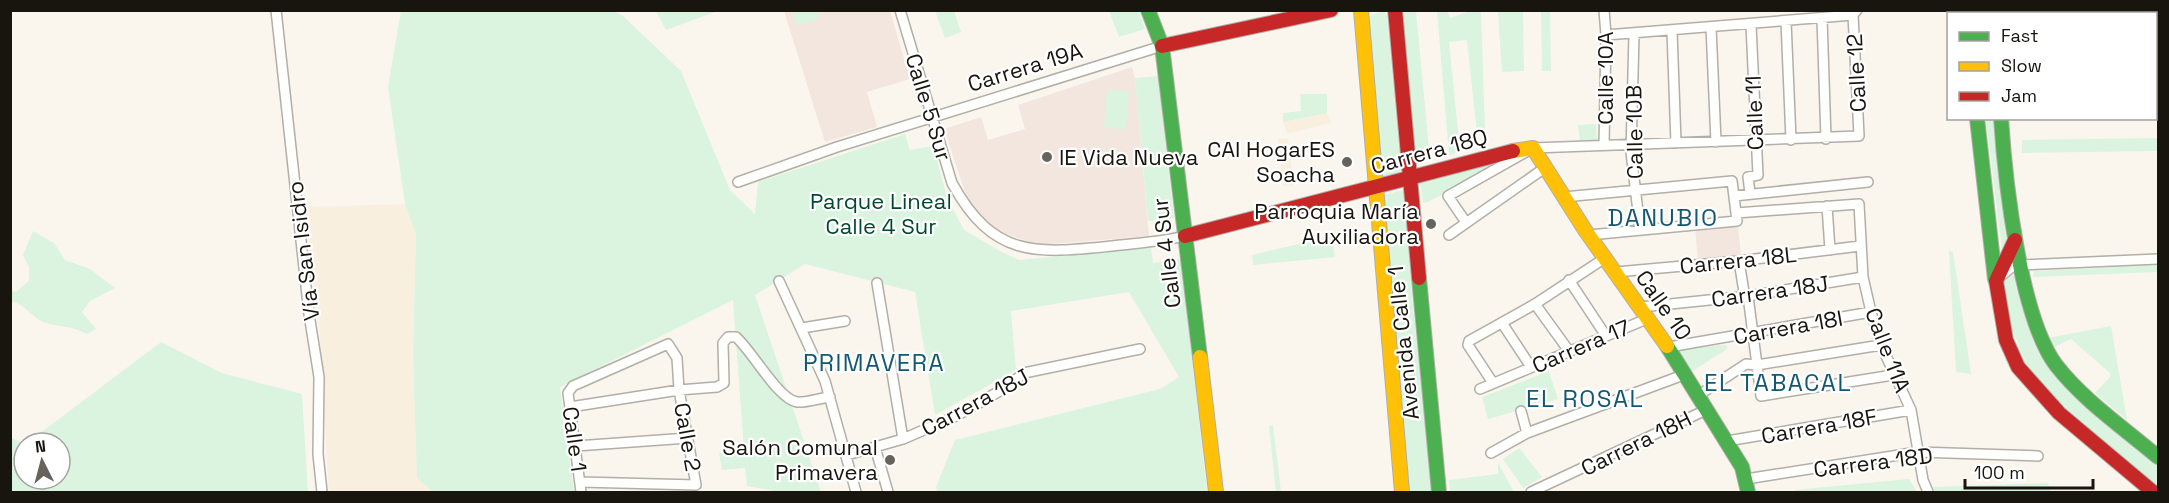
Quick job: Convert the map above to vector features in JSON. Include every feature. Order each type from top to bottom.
[{"type":"street","name":"Vía San Isidro","points":[[276,10],[308,303],[319,377],[318,454],[322,492]]},
{"type":"street","name":"Calle 5 Sur","points":[[900,10],[952,183],[966,208],[987,230],[1017,246]]},
{"type":"street","name":"Calle 4 Sur","points":[[1148,10],[1162,46],[1216,492]]},
{"type":"street","name":"Carrera 19A","points":[[738,182],[1162,46],[1330,10]]},
{"type":"street","name":"Avenida Calle 1","points":[[1361,10],[1401,492]]},
{"type":"street","name":"Avenida Calle 1","points":[[1395,10],[1408,177],[1439,492]]},
{"type":"street","name":"Calle 10A","points":[[1604,10],[1606,35],[1604,145]]},
{"type":"street","points":[[1606,35],[1751,25],[1855,13]]},
{"type":"street","name":"Calle 12","points":[[1855,13],[1859,136]]},
{"type":"street","points":[[1822,18],[1826,139]]},
{"type":"street","points":[[1786,21],[1791,140]]},
{"type":"street","name":"Calle 11","points":[[1750,193],[1748,177],[1758,175],[1754,141],[1751,25]]},
{"type":"street","points":[[1711,27],[1716,142]]},
{"type":"street","points":[[1672,31],[1676,143]]},
{"type":"street","name":"Calle 10B","points":[[1634,34],[1632,145],[1640,229]]},
{"type":"street","points":[[1977,120],[1996,281],[2006,340],[2018,367],[2059,413],[2153,492]]},
{"type":"street","points":[[2001,120],[2002,147],[2015,240],[2034,324],[2047,351],[2072,382],[2158,458]]},
{"type":"street","name":"Carrera 18Q","points":[[1017,246],[1043,250],[1088,248],[1185,236],[1408,177],[1499,154],[1533,148],[1859,136]]},
{"type":"street","points":[[1466,221],[1448,196],[1533,148]]},
{"type":"street","name":"Calle 10","points":[[1533,148],[1589,235],[1669,347],[1727,441],[1747,486]]},
{"type":"street","points":[[1449,234],[1546,167]]},
{"type":"street","points":[[1564,198],[1732,181],[1735,218]]},
{"type":"street","points":[[1734,196],[1868,182]]},
{"type":"street","name":"Calle 11A","points":[[1827,206],[1857,203],[1860,206],[1863,277],[1871,312],[1893,375],[1911,410],[1918,453],[1928,492]]},
{"type":"street","points":[[1589,235],[1827,206],[1830,250]]},
{"type":"street","points":[[1996,281],[2015,240]]},
{"type":"street","name":"Carrera 18L","points":[[1616,272],[1738,261],[1860,246]]},
{"type":"street","points":[[1493,383],[1468,345],[1469,341],[1535,304],[1605,258]]},
{"type":"street","points":[[1996,281],[2005,271],[2020,265],[2158,260]]},
{"type":"street","points":[[1738,261],[1744,292],[1748,296],[1761,396],[1893,375]]},
{"type":"street","name":"Carrera 18J","points":[[1645,312],[1863,277]]},
{"type":"street","points":[[1569,280],[1606,336]]},
{"type":"street","points":[[779,281],[802,328],[830,397],[856,492]]},
{"type":"street","points":[[877,284],[903,438]]},
{"type":"street","points":[[1535,304],[1569,351]]},
{"type":"street","name":"Carrera 17","points":[[1480,389],[1606,336],[1645,312]]},
{"type":"street","name":"Carrera 18I","points":[[1669,347],[1871,312]]},
{"type":"street","points":[[802,328],[845,321]]},
{"type":"street","points":[[1502,323],[1531,367]]},
{"type":"street","points":[[570,407],[679,390],[717,387],[724,382],[723,343],[728,338],[736,337],[748,348],[785,397],[798,402],[830,397]]},
{"type":"street","name":"Calle 2","points":[[573,386],[668,344],[677,358],[679,390],[696,485],[581,482]]},
{"type":"street","points":[[1699,395],[1746,364],[1757,365],[1881,345]]},
{"type":"street","name":"Carrera 18J","points":[[847,455],[903,438],[956,416],[1005,388],[1024,373],[1140,350]]},
{"type":"street","points":[[1491,453],[1527,433],[1686,374]]},
{"type":"street","name":"Calle 1","points":[[573,386],[568,393],[581,492]]},
{"type":"street","name":"Carrera 18H","points":[[1531,492],[1708,409]]},
{"type":"street","name":"Carrera 18F","points":[[1727,441],[1911,410]]},
{"type":"street","points":[[1521,411],[1527,433]]},
{"type":"street","points":[[576,446],[688,438]]},
{"type":"street","points":[[875,447],[888,492]]},
{"type":"street","name":"Carrera 18D","points":[[1747,486],[1918,453],[2038,456]]},
{"type":"shaded area","points":[[784,11],[890,11],[910,79],[867,92],[877,127],[825,142]]},
{"type":"shaded area","name":"IE Vida Nueva","points":[[1132,67],[1135,78],[1149,236],[1040,245],[996,231],[969,204],[944,129],[981,117],[988,140],[1025,129],[1018,105]]},
{"type":"shaded area","points":[[1327,113],[1331,123],[1287,134],[1283,122]]},
{"type":"shaded area","points":[[1288,138],[1294,185],[1283,186],[1278,139]]},
{"type":"shaded area","points":[[405,204],[416,235],[413,356],[417,477],[433,492],[329,492],[319,321],[304,207]]},
{"type":"shaded area","points":[[1738,226],[1741,257],[1698,261],[1695,227]]},
{"type":"green space","name":"Parque Lineal Calle 4 Sur","points":[[401,11],[614,11],[623,16],[681,71],[730,190],[755,214],[758,182],[905,134],[910,150],[933,146],[947,197],[964,230],[1019,260],[1151,248],[1153,263],[1181,259],[1207,492],[937,492],[936,487],[955,440],[1160,389],[1179,377],[1129,292],[1011,311],[1016,370],[935,415],[915,292],[805,264],[755,295],[821,492],[779,492],[747,486],[745,468],[722,470],[719,453],[744,450],[733,300],[560,387],[574,492],[433,492],[417,478],[413,356],[416,235],[405,204],[388,87]]},
{"type":"green space","points":[[656,11],[718,11],[666,30]]},
{"type":"green space","points":[[792,11],[817,11],[819,19],[796,25]]},
{"type":"green space","points":[[935,11],[954,11],[961,32],[945,38]]},
{"type":"green space","points":[[1109,11],[1138,11],[1145,29],[1119,37]]},
{"type":"green space","points":[[1384,11],[1387,16],[1401,171],[1388,179],[1379,176],[1368,21],[1371,15]]},
{"type":"green space","points":[[1403,11],[1416,11],[1430,159],[1413,158]]},
{"type":"green space","points":[[1437,11],[1447,11],[1450,18],[1470,11],[1481,11],[1485,132],[1477,133],[1467,40],[1449,42],[1459,141],[1455,142],[1455,154],[1449,155]]},
{"type":"green space","points":[[1498,11],[1523,11],[1524,71],[1502,72]]},
{"type":"green space","points":[[1541,11],[1550,11],[1551,71],[1542,71]]},
{"type":"green space","points":[[1158,76],[1174,218],[1148,221],[1135,78]]},
{"type":"green space","points":[[1107,90],[1129,91],[1126,130],[1104,127]]},
{"type":"green space","points":[[1300,94],[1327,94],[1327,113],[1283,122],[1283,113],[1301,111]]},
{"type":"green space","points":[[1986,120],[1994,120],[2007,244],[2002,250]]},
{"type":"green space","points":[[1596,124],[1597,141],[1580,142],[1578,125]]},
{"type":"green space","points":[[2158,138],[2158,151],[2022,153],[2022,140]]},
{"type":"green space","points":[[1512,158],[1428,202],[1423,203],[1420,181]]},
{"type":"green space","points":[[1403,190],[1406,198],[1412,297],[1433,492],[1405,492],[1384,195]]},
{"type":"green space","points":[[33,231],[54,243],[65,260],[90,269],[115,288],[90,301],[82,312],[96,329],[87,334],[46,323],[37,319],[21,305],[11,301],[11,291],[16,292],[29,281],[29,267],[23,255]]},
{"type":"green space","points":[[1332,236],[1335,257],[1253,265],[1252,255]]},
{"type":"green space","points":[[1949,251],[1953,252],[1971,374],[1956,372]]},
{"type":"green space","points":[[2158,265],[2158,272],[2033,277],[2034,271]]},
{"type":"green space","points":[[2010,274],[2015,276],[2031,336],[2040,355],[2078,398],[2158,465],[2158,489],[2048,392],[2033,374],[2022,354],[2006,308],[2005,282]]},
{"type":"green space","points":[[2111,326],[2127,420],[2095,393],[2110,377],[2110,373],[2071,339],[2053,348],[2048,338]]},
{"type":"green space","points":[[161,342],[222,373],[302,394],[308,492],[11,492],[11,438],[12,491],[72,491],[72,431],[43,431]]},
{"type":"green space","points":[[1726,345],[1727,349],[1691,372],[1675,349]]},
{"type":"green space","points":[[1549,371],[1558,399],[1488,419],[1482,397]]},
{"type":"green space","points":[[1273,425],[1281,492],[1276,492],[1269,426]]},
{"type":"green space","points":[[1519,448],[1542,477],[1523,488],[1503,459]]},
{"type":"green space","points":[[1498,463],[1514,492],[1450,492],[1449,480],[1498,474]]},
{"type":"green space","points":[[1909,479],[1917,492],[1795,492],[1794,490]]},
{"type":"green space","points":[[2048,483],[2050,492],[1935,492],[1933,487]]},
{"type":"traffic: fast","points":[[1148,10],[1162,46],[1200,357]]},
{"type":"traffic: fast","points":[[1977,120],[1995,279]]},
{"type":"traffic: fast","points":[[2001,120],[2016,247],[2033,315],[2043,343],[2056,365],[2079,390],[2158,457]]},
{"type":"traffic: fast","points":[[1419,278],[1439,492]]},
{"type":"traffic: fast","points":[[1667,346],[1742,467],[1748,492]]},
{"type":"traffic: slow","points":[[1361,10],[1402,492]]},
{"type":"traffic: slow","points":[[1513,151],[1533,148],[1585,230],[1667,346]]},
{"type":"traffic: slow","points":[[1200,357],[1216,492]]},
{"type":"traffic: jam","points":[[1162,46],[1331,10]]},
{"type":"traffic: jam","points":[[1395,10],[1419,278]]},
{"type":"traffic: jam","points":[[1185,236],[1513,151]]},
{"type":"traffic: jam","points":[[2015,240],[1996,281],[2006,340],[2018,367],[2059,413],[2153,492]]},
{"type":"place","name":"IE Vida Nueva","points":[[1047,157]]},
{"type":"place","name":"CAI HogarES Soacha","points":[[1347,162]]},
{"type":"place","name":"Parroquia María Auxiliadora","points":[[1431,224]]},
{"type":"place","name":"Salón Comunal Primavera","points":[[890,460]]},
{"type":"district","name":"DANUBIO","points":[[1663,218]]},
{"type":"district","name":"PRIMAVERA","points":[[874,363]]},
{"type":"district","name":"EL TABACAL","points":[[1778,383]]},
{"type":"district","name":"EL ROSAL","points":[[1585,399]]}]
